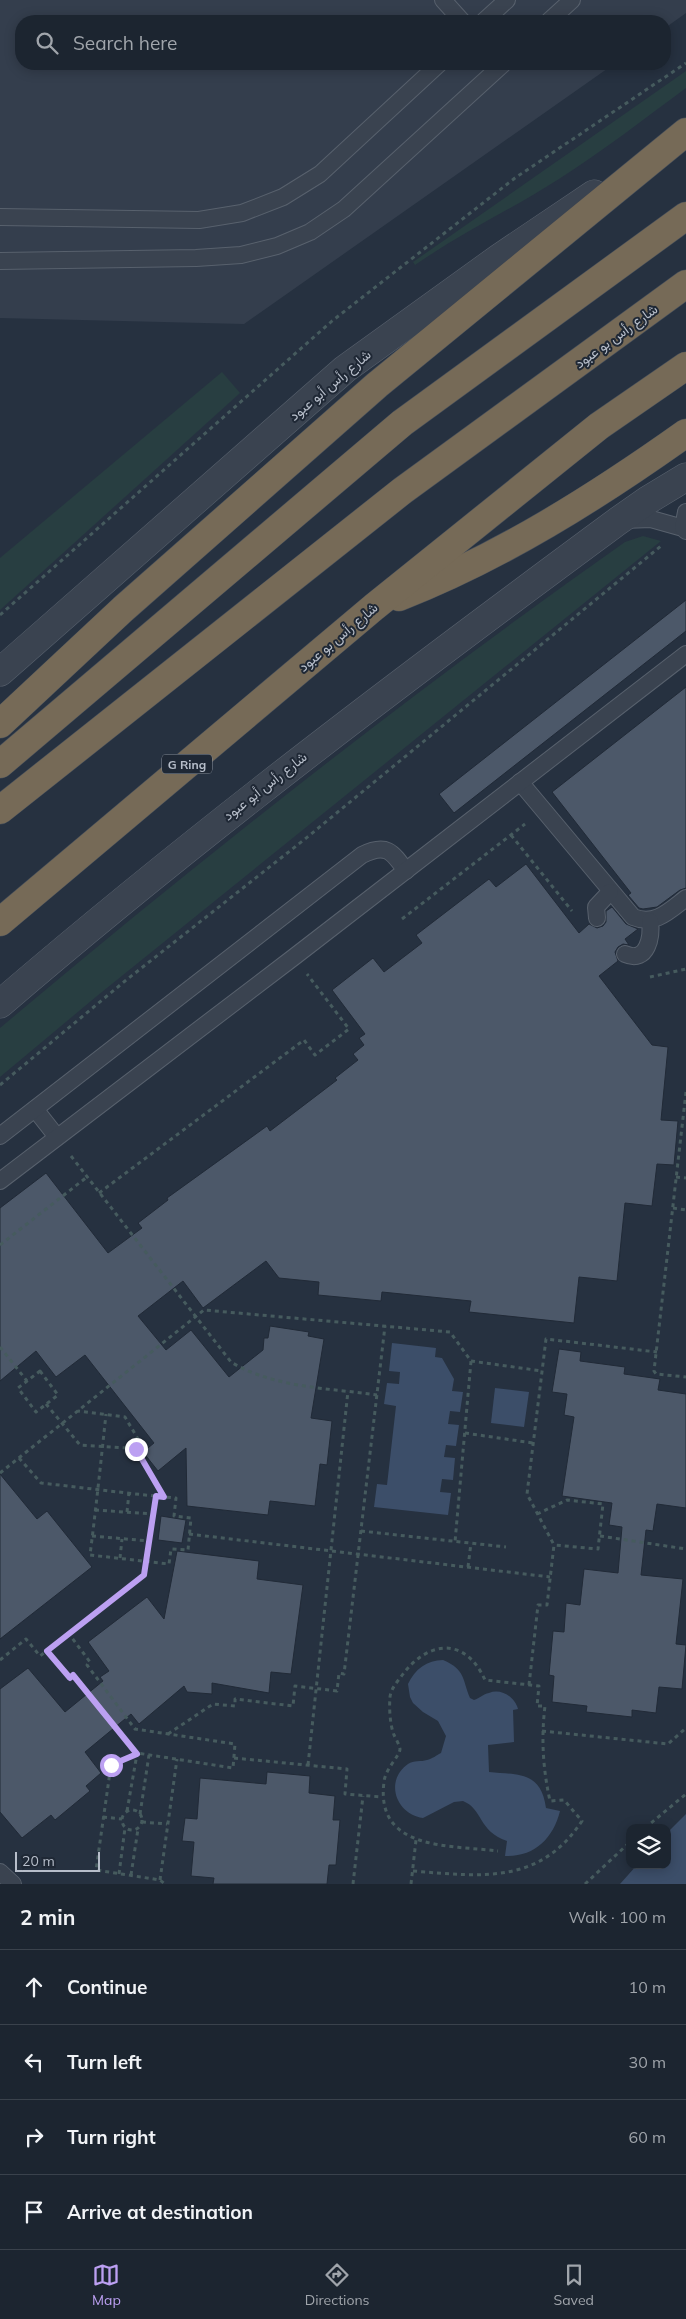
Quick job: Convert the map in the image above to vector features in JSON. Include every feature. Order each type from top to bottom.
[{"type":"highway","points":[[0,724],[123,609],[377,385],[686,132]]},
{"type":"highway","points":[[0,764],[402,423],[686,216]]},
{"type":"highway","name":"شارع رأس بو عبود","points":[[0,810],[402,492],[686,284]]},
{"type":"highway","name":"شارع رأس بو عبود","points":[[0,922],[374,607],[599,426],[686,366]]},
{"type":"highway","points":[[374,607],[436,582],[497,552],[556,519],[686,433]]},
{"type":"street","name":"شارع رأس أبو عبود","points":[[0,672],[345,369],[499,258],[686,132]]},
{"type":"street","name":"شارع رأس أبو عبود","points":[[0,1004],[188,847],[349,721],[618,521],[686,477]]},
{"type":"lane","points":[[443,0],[457,15]]},
{"type":"lane","points":[[491,15],[507,0]]},
{"type":"lane","points":[[556,15],[572,0]]},
{"type":"lane","points":[[0,216],[199,220],[242,213],[283,197],[320,174],[433,70]]},
{"type":"lane","points":[[0,261],[188,258],[241,255],[277,246],[310,232],[344,209],[496,70]]},
{"type":"lane","points":[[618,521],[651,519],[685,524]]},
{"type":"lane","points":[[0,1181],[406,871],[686,654]]},
{"type":"lane","points":[[520,782],[633,918],[650,921],[667,913],[686,898]]},
{"type":"lane","points":[[0,1136],[362,855],[382,848],[390,851],[406,871]]},
{"type":"lane","points":[[597,918],[596,907],[610,892]]},
{"type":"lane","points":[[625,954],[631,957],[646,949],[651,939],[650,921]]},
{"type":"lane","points":[[35,1109],[57,1137]]},
{"type":"lane","points":[[0,1872],[13,1884]]},
{"type":"path","points":[[0,615],[332,321],[514,178],[686,63]]},
{"type":"path","points":[[0,1085],[125,981],[305,839],[685,524]]},
{"type":"path","points":[[402,919],[544,810]]},
{"type":"path","points":[[512,835],[573,912]]},
{"type":"path","points":[[99,1192],[304,1040],[315,1056],[349,1030],[294,957]]},
{"type":"path","points":[[686,1092],[654,1371],[656,1374],[686,1377]]},
{"type":"path","points":[[57,1137],[195,1318],[231,1362],[245,1371],[272,1380],[377,1395]]},
{"type":"path","points":[[0,1245],[88,1177]]},
{"type":"path","points":[[676,1177],[686,1178]]},
{"type":"path","points":[[673,1208],[686,1210]]},
{"type":"path","points":[[0,1473],[204,1310],[450,1332],[472,1360],[542,1371]]},
{"type":"path","points":[[168,1734],[213,1704],[234,1706],[236,1699],[293,1706],[295,1686],[337,1691],[338,1673],[344,1674],[385,1326]]},
{"type":"path","points":[[529,1685],[538,1605],[547,1605],[554,1545],[526,1494],[546,1339],[657,1352]]},
{"type":"path","points":[[0,1347],[27,1381]]},
{"type":"path","points":[[455,1542],[472,1360]]},
{"type":"path","points":[[40,1372],[58,1395],[46,1404],[36,1412],[18,1388],[40,1372]]},
{"type":"path","points":[[308,1765],[348,1391]]},
{"type":"path","points":[[46,1404],[80,1445],[144,1449],[124,1417],[77,1411]]},
{"type":"path","points":[[19,1458],[41,1483],[97,1490],[176,1498],[174,1516],[191,1518],[188,1550],[171,1548],[169,1564],[90,1555],[97,1490],[106,1414]]},
{"type":"path","points":[[465,1433],[533,1443]]},
{"type":"path","points":[[136,1449],[164,1497]]},
{"type":"path","points":[[127,1512],[129,1493]]},
{"type":"path","points":[[0,1660],[26,1640],[40,1656],[144,1575],[156,1496]]},
{"type":"path","points":[[537,1514],[567,1500],[603,1504],[598,1549],[554,1545]]},
{"type":"path","points":[[95,1510],[153,1514]]},
{"type":"path","points":[[361,1532],[506,1547]]},
{"type":"path","points":[[189,1534],[550,1577]]},
{"type":"path","points":[[92,1536],[149,1541]]},
{"type":"path","points":[[600,1536],[686,1549]]},
{"type":"path","points":[[120,1558],[122,1539]]},
{"type":"path","points":[[468,1567],[471,1543]]},
{"type":"path","points":[[69,1634],[90,1662],[87,1665],[135,1730],[235,1744],[233,1768],[137,1754],[111,1765],[96,1870],[160,1880],[165,1884]]},
{"type":"path","points":[[413,1870],[496,1878],[512,1876],[540,1866],[564,1847],[582,1822],[564,1800],[550,1801],[543,1767],[542,1731],[545,1706],[537,1706],[540,1686],[485,1680],[480,1668],[471,1658],[459,1651],[446,1648],[432,1650],[422,1654],[413,1662],[400,1679],[390,1697],[392,1726],[400,1748],[399,1753],[385,1774],[382,1797],[388,1819],[400,1831],[416,1840],[498,1851]]},
{"type":"path","points":[[47,1651],[70,1678],[73,1675],[137,1754],[127,1811],[122,1819]]},
{"type":"path","points":[[542,1731],[668,1744],[686,1728]]},
{"type":"path","points":[[131,1875],[138,1829],[142,1822],[140,1814],[149,1755]]},
{"type":"path","points":[[234,1758],[347,1769],[345,1794],[382,1797]]},
{"type":"path","points":[[160,1880],[177,1759]]},
{"type":"path","points":[[650,1824],[686,1794]]},
{"type":"path","points":[[353,1884],[363,1796]]},
{"type":"path","points":[[127,1811],[136,1811],[140,1814]]},
{"type":"path","points":[[103,1817],[122,1819]]},
{"type":"path","points":[[119,1874],[125,1828],[122,1819]]},
{"type":"path","points":[[142,1822],[167,1824]]},
{"type":"path","points":[[125,1828],[129,1830],[138,1829]]},
{"type":"path","points":[[411,1884],[416,1840]]},
{"type":"path","points":[[585,1884],[626,1846]]},
{"type":"shaded area","points":[[0,0],[686,0],[686,13],[671,24],[671,15],[15,15],[15,70],[605,70],[244,324],[0,318]]},
{"type":"green space","points":[[686,71],[686,88],[607,146],[559,179],[450,242],[415,265],[413,262]]},
{"type":"green space","points":[[222,372],[240,393],[0,610],[0,558]]},
{"type":"green space","points":[[643,536],[661,541],[97,996],[0,1077],[0,1028],[152,902],[307,778],[544,600],[625,542]]},
{"type":"water","points":[[392,1343],[436,1348],[435,1357],[442,1358],[454,1379],[452,1391],[463,1392],[460,1412],[450,1411],[448,1424],[459,1425],[456,1446],[446,1445],[444,1457],[455,1458],[453,1480],[442,1479],[440,1492],[451,1493],[448,1515],[374,1507],[377,1484],[387,1485],[396,1406],[384,1404],[387,1383],[399,1384],[400,1372],[389,1371]]},
{"type":"water","points":[[495,1388],[529,1392],[524,1427],[491,1423]]},
{"type":"water","points":[[437,1660],[443,1660],[460,1671],[470,1698],[474,1700],[494,1692],[503,1693],[511,1697],[518,1709],[513,1710],[514,1742],[488,1745],[489,1772],[526,1777],[539,1787],[546,1808],[560,1811],[553,1830],[533,1850],[515,1856],[505,1856],[507,1841],[491,1832],[474,1809],[463,1801],[454,1802],[423,1818],[406,1810],[396,1796],[396,1779],[408,1764],[425,1761],[441,1753],[446,1736],[438,1721],[413,1703],[408,1684],[422,1666]]},
{"type":"water","points":[[686,1814],[686,1884],[620,1884],[633,1869],[671,1869],[671,1829]]},
{"type":"building","points":[[686,600],[686,631],[454,813],[439,794]]},
{"type":"building","points":[[686,687],[686,888],[680,890],[657,907],[643,909],[639,908],[628,895],[631,893],[552,792]]},
{"type":"building","points":[[526,864],[579,933],[589,924],[597,928],[603,926],[606,922],[606,911],[612,907],[626,924],[638,929],[625,939],[629,945],[623,944],[618,947],[615,952],[618,961],[599,976],[652,1045],[668,1047],[661,1120],[678,1121],[674,1165],[657,1164],[652,1206],[625,1203],[617,1281],[579,1277],[574,1323],[469,1312],[471,1301],[382,1292],[381,1301],[318,1295],[319,1282],[279,1278],[266,1261],[203,1308],[183,1281],[138,1316],[166,1350],[191,1330],[229,1377],[263,1350],[264,1338],[268,1338],[270,1326],[309,1332],[308,1336],[324,1339],[311,1418],[332,1421],[327,1465],[320,1464],[315,1506],[270,1501],[268,1515],[187,1506],[186,1448],[158,1471],[143,1452],[154,1443],[85,1355],[56,1377],[36,1351],[0,1381],[0,1208],[46,1173],[108,1253],[142,1228],[138,1223],[168,1200],[167,1198],[267,1126],[270,1131],[337,1080],[335,1078],[358,1060],[353,1054],[364,1045],[359,1038],[365,1034],[332,990],[373,958],[384,972],[422,943],[416,935],[489,879],[496,887]]},
{"type":"building","points":[[559,1349],[581,1352],[580,1361],[625,1367],[624,1374],[660,1379],[658,1390],[686,1394],[686,1508],[657,1504],[653,1531],[646,1530],[641,1575],[683,1579],[676,1644],[686,1645],[682,1689],[659,1687],[656,1713],[632,1710],[632,1717],[586,1712],[587,1706],[552,1702],[554,1676],[549,1675],[553,1631],[564,1632],[566,1603],[580,1605],[584,1569],[618,1573],[622,1527],[609,1525],[612,1503],[562,1496],[574,1417],[564,1415],[567,1394],[552,1392]]},
{"type":"building","points":[[0,1474],[37,1519],[47,1511],[92,1567],[0,1639]]},
{"type":"building","points":[[161,1516],[186,1520],[182,1543],[158,1540]]},
{"type":"building","points":[[177,1551],[259,1561],[257,1579],[303,1585],[291,1674],[271,1672],[269,1693],[212,1683],[212,1694],[187,1692],[184,1686],[139,1724],[131,1714],[85,1752],[101,1773],[86,1786],[90,1791],[55,1820],[51,1815],[22,1838],[0,1812],[0,1689],[28,1668],[65,1712],[103,1681],[100,1677],[109,1671],[88,1642],[147,1597],[164,1619]]},
{"type":"building","points":[[267,1772],[310,1776],[309,1793],[335,1796],[333,1820],[340,1820],[336,1865],[329,1865],[327,1884],[213,1884],[214,1878],[191,1876],[194,1842],[182,1841],[185,1818],[197,1819],[200,1778],[266,1784]]},
{"type":"route","points":[[111,1765],[137,1754],[73,1675],[70,1678],[47,1651],[144,1575],[156,1496],[164,1497],[136,1449]]}]
